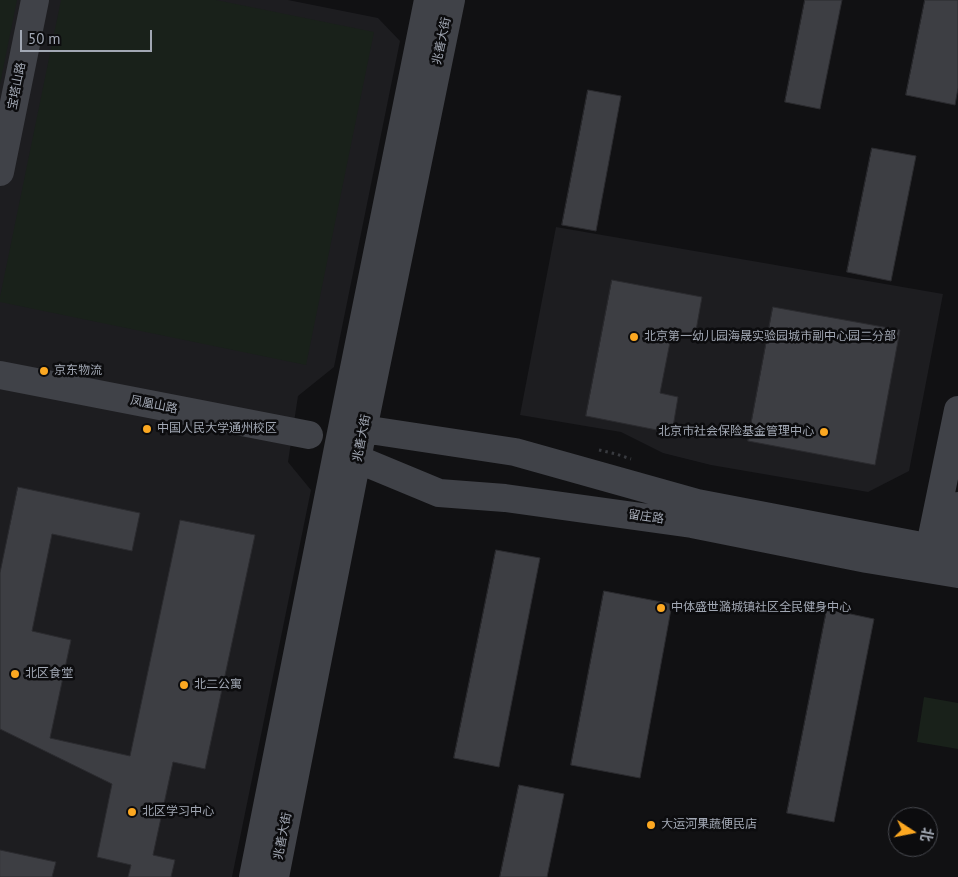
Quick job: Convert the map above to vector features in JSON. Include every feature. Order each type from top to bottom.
[{"type":"main road","name":"宝塔山路","points":[[0,172],[35,0]]},
{"type":"main road","name":"兆善大街","points":[[253,877],[350,442],[441,1]]},
{"type":"main road","name":"凤凰山路","points":[[0,375],[309,435]]},
{"type":"main road","points":[[944,561],[958,410]]},
{"type":"main road","name":"兆善大街","points":[[275,877],[350,442]]},
{"type":"main road","name":"留庄路","points":[[350,442],[439,493],[505,498],[657,518],[867,559],[944,561]]},
{"type":"main road","name":"留庄路","points":[[350,442],[515,452],[698,503],[944,561]]},
{"type":"main road","points":[[944,561],[958,506]]},
{"type":"path","points":[[598,450],[634,460]]},
{"type":"shaded area","name":"中国人民大学通州校区","points":[[0,0],[288,0],[378,18],[400,41],[334,367],[298,396],[288,462],[311,490],[232,877],[0,877]]},
{"type":"shaded area","points":[[0,0],[17,0],[0,84]]},
{"type":"shaded area","points":[[61,0],[216,0],[374,32],[306,365],[0,302]]},
{"type":"shaded area","points":[[556,227],[943,294],[909,471],[868,492],[711,465],[663,453],[621,432],[520,415]]},
{"type":"shaded area","points":[[924,697],[958,703],[958,749],[917,742]]},
{"type":"building","points":[[805,0],[842,0],[820,109],[785,102]]},
{"type":"building","points":[[925,0],[958,0],[958,88],[955,105],[906,95]]},
{"type":"building","points":[[588,90],[621,96],[596,231],[562,225]]},
{"type":"building","points":[[872,148],[916,156],[891,281],[847,272]]},
{"type":"building","points":[[612,280],[702,297],[695,336],[672,332],[660,393],[678,397],[672,433],[586,416]]},
{"type":"building","points":[[773,307],[900,330],[875,465],[748,441]]},
{"type":"building","name":"北二公寓","points":[[18,487],[140,513],[132,551],[52,534],[32,631],[71,640],[50,738],[130,756],[180,520],[255,535],[205,769],[173,762],[153,855],[175,860],[171,877],[128,877],[131,865],[97,857],[112,784],[0,729],[0,573]]},
{"type":"building","points":[[496,550],[540,558],[499,767],[454,758]]},
{"type":"building","points":[[604,591],[672,604],[640,778],[571,765]]},
{"type":"building","points":[[827,609],[874,619],[834,822],[787,813]]},
{"type":"building","points":[[519,785],[564,794],[547,877],[500,877]]},
{"type":"building","points":[[0,850],[56,862],[52,877],[0,877]]},
{"type":"place","name":"北京第一幼儿园海晟实验园城市副中心园二分部","points":[[634,337]]},
{"type":"place","name":"京东物流","points":[[44,371]]},
{"type":"place","name":"中国人民大学通州校区","points":[[147,429]]},
{"type":"place","name":"北京市社会保险基金管理中心","points":[[824,432]]},
{"type":"place","name":"中体盛世潞城镇社区全民健身中心","points":[[661,608]]},
{"type":"place","name":"北区食堂","points":[[15,674]]},
{"type":"place","name":"北二公寓","points":[[184,685]]},
{"type":"place","name":"北区学习中心","points":[[132,812]]},
{"type":"place","name":"大运河果蔬便民店","points":[[651,825]]}]
